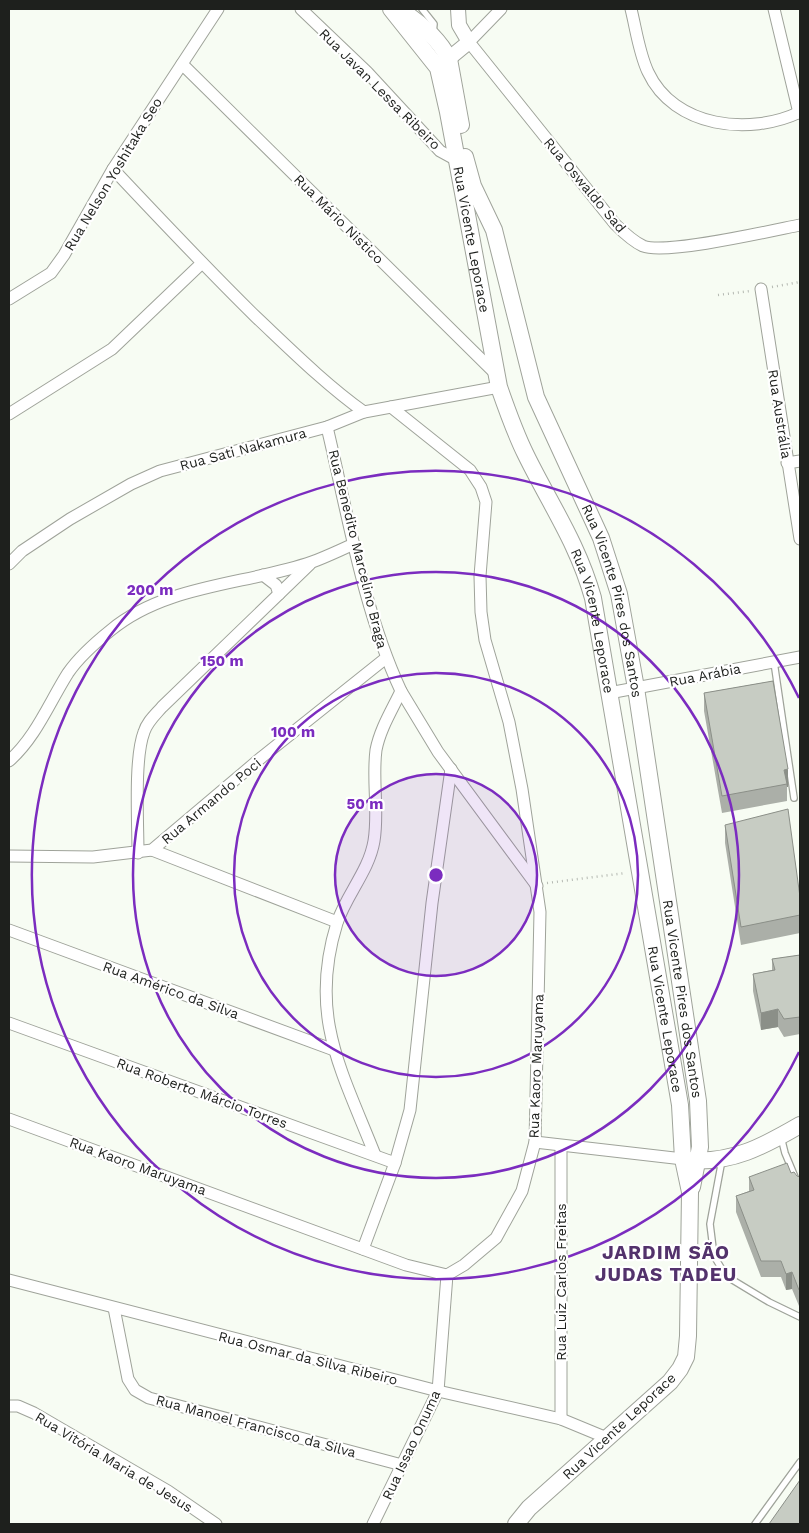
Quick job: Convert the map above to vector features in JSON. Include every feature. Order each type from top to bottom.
[{"type":"main road","points":[[392,9],[427,41]]},
{"type":"main road","points":[[399,9],[443,63]]},
{"type":"main road","name":"Rua Vicente Leporace","points":[[443,63],[460,158],[470,233],[498,380],[514,429],[526,456],[562,519],[581,559],[593,598],[691,1160],[686,1357],[680,1369],[654,1398],[606,1438],[529,1508],[516,1524]]},
{"type":"main road","name":"Rua Vicente Pires dos Santos","points":[[460,158],[494,230],[536,397],[605,548],[619,594],[636,688],[698,1097],[700,1146],[691,1160]]},
{"type":"main road","points":[[470,233],[476,226],[482,223],[494,230]]},
{"type":"main road","points":[[691,1160],[722,1160],[765,1144],[800,1125]]},
{"type":"street","name":"Rua Nelson Yoshitaka Seo","points":[[9,299],[51,272],[80,230],[113,170],[218,9]]},
{"type":"street","name":"Rua Javan Lessa Ribeiro","points":[[301,9],[367,72],[440,152],[460,158]]},
{"type":"street","points":[[458,9],[459,24],[469,42]]},
{"type":"street","points":[[443,63],[469,42],[501,9]]},
{"type":"street","points":[[631,9],[647,71],[655,84],[670,100],[692,114],[716,122],[738,125],[762,124],[800,112],[774,9]]},
{"type":"street","name":"Rua Oswaldo Sad","points":[[469,42],[615,224],[634,241],[644,246],[674,248],[800,225]]},
{"type":"street","name":"Rua Mário Nistico","points":[[182,64],[498,380]]},
{"type":"street","points":[[113,170],[202,263],[314,372],[338,394],[364,412]]},
{"type":"street","points":[[9,414],[112,349],[202,263]]},
{"type":"street","name":"Rua Austrália","points":[[761,289],[800,540]]},
{"type":"street","name":"Rua Sati Nakamura","points":[[9,564],[41,537],[131,484],[153,474],[327,427],[364,412],[498,380]]},
{"type":"street","name":"Rua Kaoro Maruyama","points":[[9,1119],[406,1265],[447,1275],[464,1266],[496,1238],[522,1191],[534,1142],[540,937],[538,886],[509,722],[485,640],[481,612],[480,576],[486,502],[481,487],[470,470],[391,407]]},
{"type":"street","name":"Rua Benedito Marcelino Braga","points":[[327,427],[354,544],[386,658],[401,691],[429,739],[538,886]]},
{"type":"street","points":[[787,463],[800,461]]},
{"type":"street","points":[[9,761],[24,748],[69,672],[112,629],[141,610],[167,599],[312,562],[354,544]]},
{"type":"street","points":[[138,853],[140,753],[143,733],[148,723],[162,707],[312,562]]},
{"type":"street","points":[[263,575],[276,585],[279,594]]},
{"type":"street","name":"Rua Arábia","points":[[609,693],[800,657]]},
{"type":"street","name":"Rua Armando Poci","points":[[9,856],[93,856],[138,853],[152,850],[262,757],[386,658]]},
{"type":"street","points":[[375,1155],[334,1050],[326,1022],[326,971],[337,922],[367,864],[374,841],[376,750],[381,732],[401,691]]},
{"type":"street","points":[[363,1249],[395,1163],[410,1110],[432,902],[451,769]]},
{"type":"street","name":"Rua Armando Poci","points":[[152,850],[337,922]]},
{"type":"street","name":"Rua Américo da Silva","points":[[9,930],[334,1050]]},
{"type":"street","name":"Rua Roberto Márcio Torres","points":[[9,1023],[395,1163]]},
{"type":"street","points":[[534,1142],[691,1160]]},
{"type":"street","name":"Rua Luiz Carlos Freitas","points":[[561,1146],[561,1419]]},
{"type":"street","name":"Rua Issao Onuma","points":[[374,1524],[438,1391],[447,1275]]},
{"type":"street","name":"Rua Osmar da Silva Ribeiro","points":[[9,1280],[438,1391],[561,1419],[606,1438]]},
{"type":"street","name":"Rua Manoel Francisco da Silva","points":[[114,1308],[128,1380],[134,1390],[149,1398],[402,1465]]},
{"type":"street","name":"Rua Vitória Maria de Jesus","points":[[9,1406],[18,1406],[43,1418],[168,1490],[216,1524]]},
{"type":"lane","points":[[422,9],[434,24],[427,41]]},
{"type":"lane","points":[[774,662],[794,798]]},
{"type":"lane","points":[[781,1136],[785,1153],[800,1189]]},
{"type":"lane","points":[[722,1160],[710,1224],[714,1256],[726,1276],[769,1302],[800,1317]]},
{"type":"lane","points":[[755,1524],[800,1462]]},
{"type":"path","points":[[538,886],[640,871]]},
{"type":"building","points":[[773,681],[788,769],[784,770],[787,784],[722,796],[704,693]]},
{"type":"building","points":[[788,809],[800,897],[800,915],[741,927],[725,825]]},
{"type":"building","points":[[800,955],[800,1017],[784,1019],[778,1009],[761,1013],[753,974],[775,970],[772,959]]},
{"type":"building","points":[[787,1163],[791,1173],[794,1172],[800,1177],[800,1290],[792,1272],[786,1274],[781,1261],[761,1261],[736,1196],[754,1190],[749,1177]]},
{"type":"building","points":[[800,1480],[800,1524],[769,1524]]},
{"type":"district","name":"JARDIM SÃO JUDAS TADEU","points":[[666,1263]]}]
